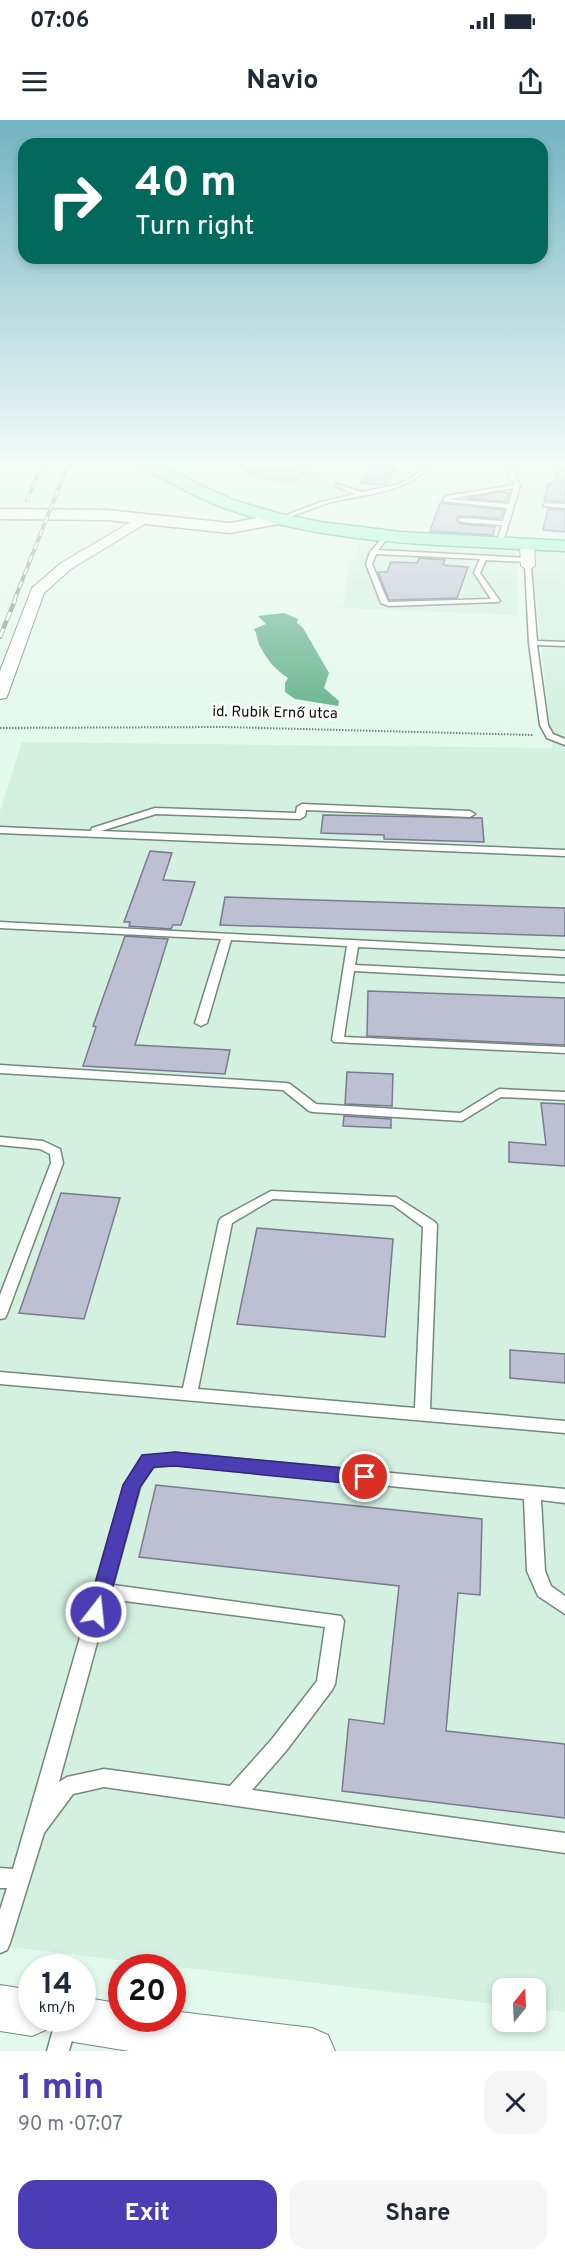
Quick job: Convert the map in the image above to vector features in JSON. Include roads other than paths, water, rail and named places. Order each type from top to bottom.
[{"type":"main road","points":[[519,552],[528,557],[544,552]]},
{"type":"street","points":[[0,694],[37,591],[66,566],[89,552]]},
{"type":"street","points":[[0,2008],[18,2011]]},
{"type":"street","points":[[96,2025],[158,2042],[312,2051]]},
{"type":"lane","points":[[373,552],[369,564],[385,603],[389,604],[496,601],[475,576],[484,558]]},
{"type":"lane","points":[[375,552],[484,558],[528,557],[533,643],[544,725],[550,736],[565,742]]},
{"type":"lane","points":[[533,643],[565,644]]},
{"type":"lane","points":[[85,833],[155,811],[300,816],[302,807],[470,814]]},
{"type":"lane","points":[[0,830],[565,853]]},
{"type":"lane","points":[[0,925],[565,954]]},
{"type":"lane","points":[[201,1023],[227,936]]},
{"type":"lane","points":[[353,943],[338,1040],[565,1050]]},
{"type":"lane","points":[[349,968],[565,979]]},
{"type":"lane","points":[[0,1069],[286,1086],[313,1108],[462,1117],[499,1093],[565,1096]]},
{"type":"lane","points":[[0,1141],[43,1145],[56,1152],[57,1163],[0,1314]]},
{"type":"lane","points":[[190,1393],[226,1221],[271,1195],[396,1202],[430,1225],[422,1413]]},
{"type":"lane","points":[[0,1378],[565,1427]]},
{"type":"lane","points":[[36,1828],[132,1485],[148,1461],[175,1459],[565,1496]]},
{"type":"lane","points":[[532,1493],[536,1571],[544,1591],[565,1606]]},
{"type":"lane","points":[[102,1591],[335,1621],[326,1684],[279,1745],[233,1797]]},
{"type":"lane","points":[[0,1943],[10,1879],[36,1828],[67,1786],[104,1778],[565,1843]]},
{"type":"lane","points":[[58,2051],[64,2032]]},
{"type":"railway","points":[[14,601],[33,552]]},
{"type":"railway","points":[[0,637],[15,600]]}]
